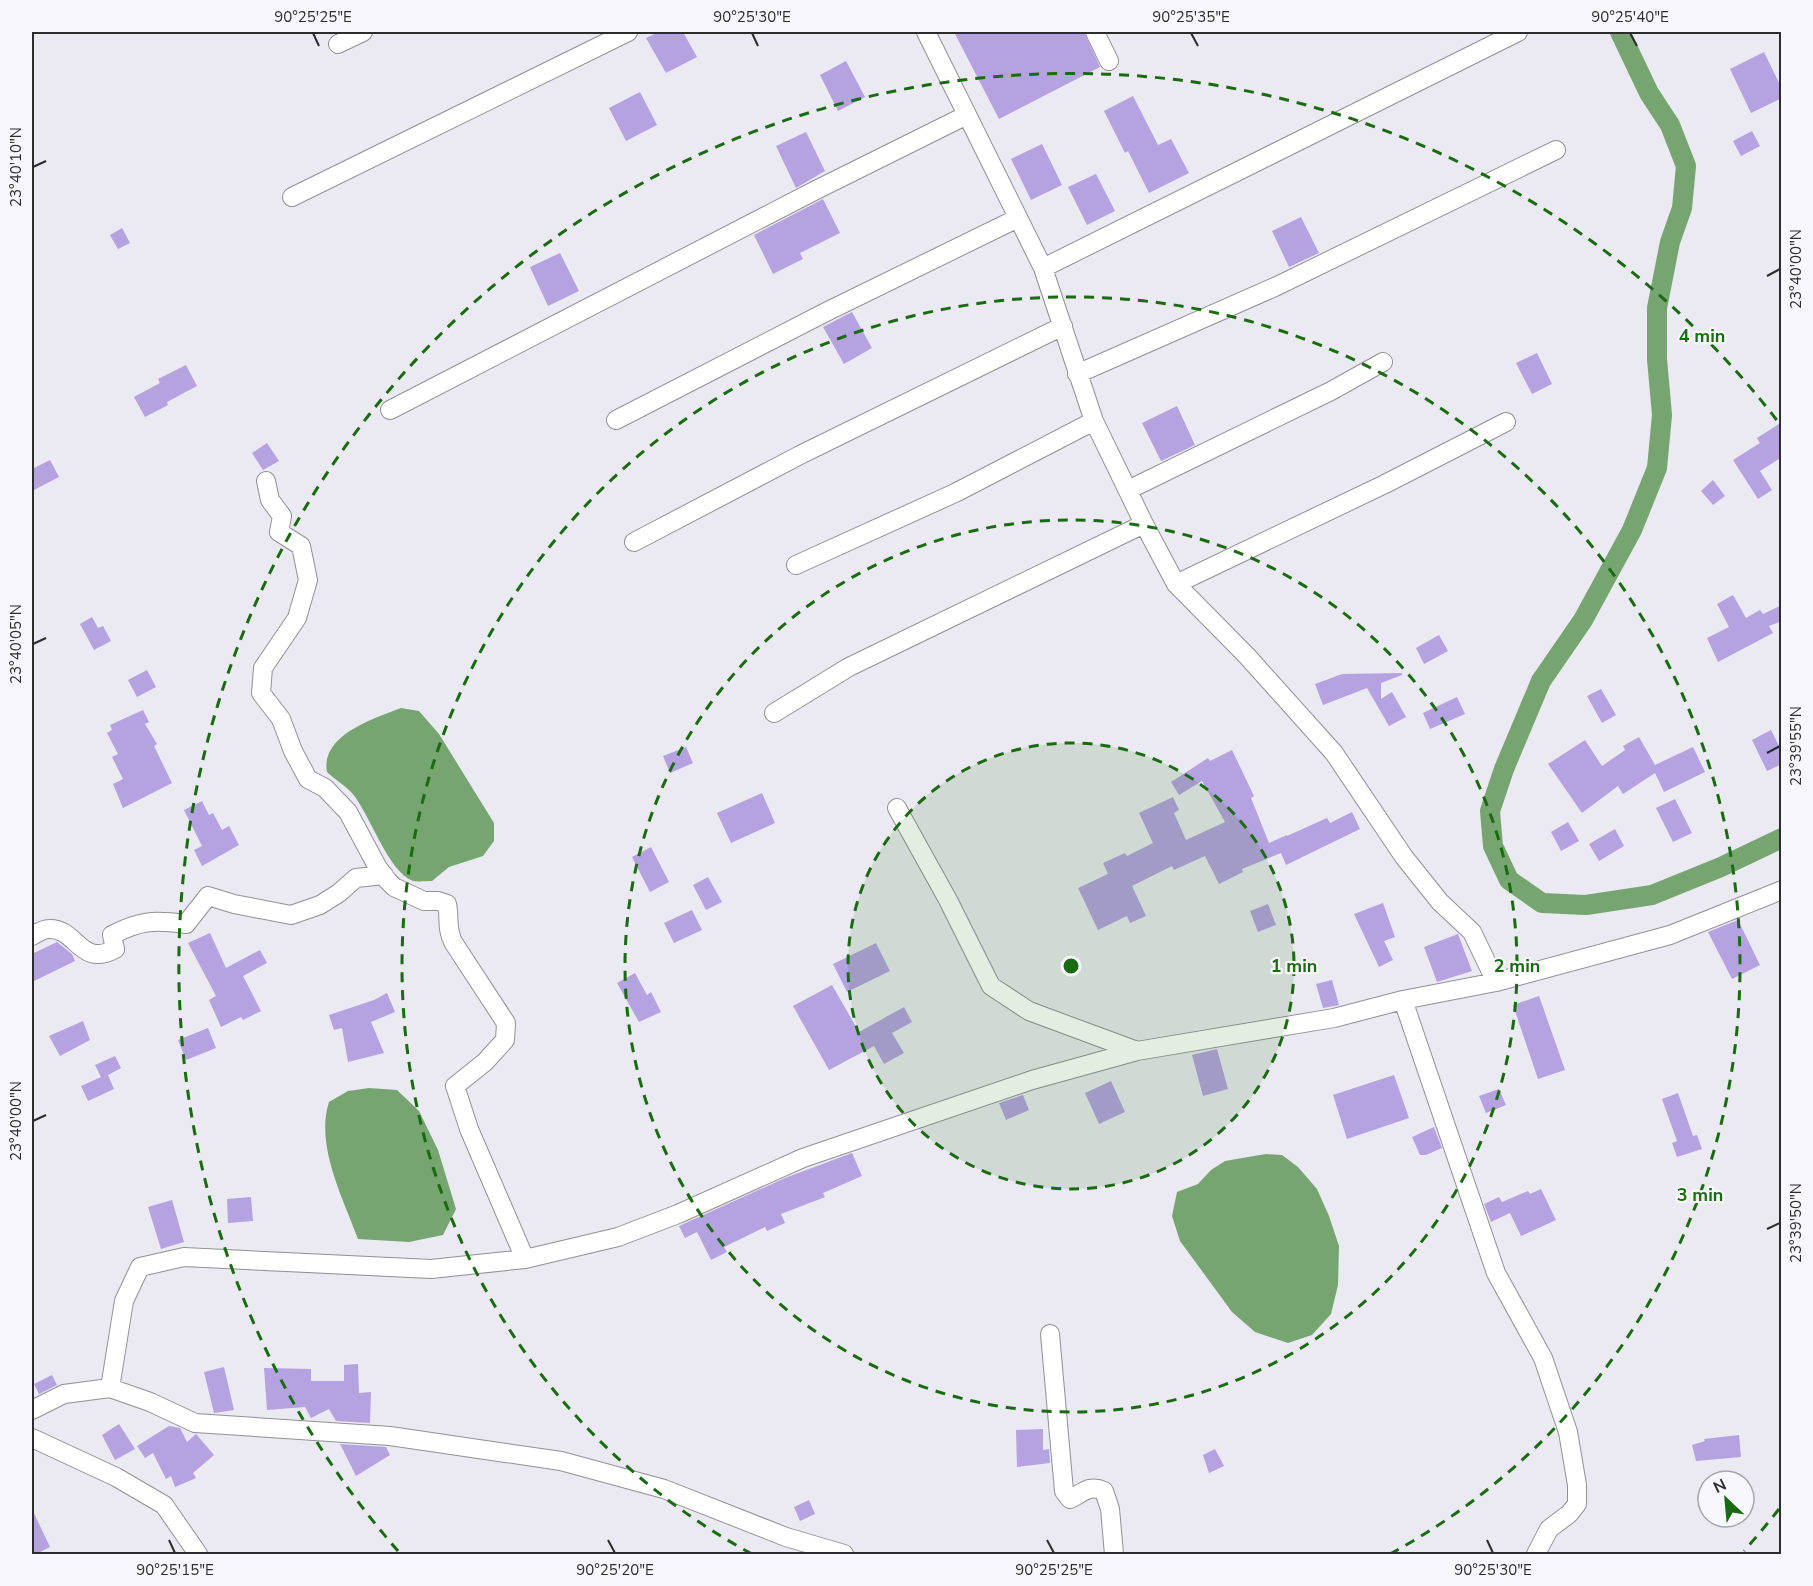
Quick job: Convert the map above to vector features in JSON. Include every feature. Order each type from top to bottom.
[{"type":"street","points":[[338,44],[363,32]]},
{"type":"street","points":[[292,197],[628,32]]},
{"type":"street","points":[[926,32],[1043,268],[1094,422],[1176,584],[1247,656],[1334,753],[1404,857],[1440,902],[1473,932],[1496,982]]},
{"type":"street","points":[[1095,32],[1109,61]]},
{"type":"street","points":[[1043,268],[1518,32]]},
{"type":"street","points":[[390,410],[816,190],[967,115]]},
{"type":"street","points":[[1077,374],[1277,286],[1556,150]]},
{"type":"street","points":[[616,420],[826,312],[1018,218]]},
{"type":"street","points":[[634,542],[802,454],[1063,326]]},
{"type":"street","points":[[1128,490],[1331,391],[1383,362]]},
{"type":"street","points":[[796,565],[955,493],[1094,422]]},
{"type":"street","points":[[1176,584],[1385,484],[1506,422]]},
{"type":"street","points":[[266,482],[270,500],[282,516],[279,532],[301,546],[308,580],[297,618],[263,668],[261,693],[281,719],[293,751],[308,779],[325,788],[348,812],[378,868],[394,888],[424,901],[438,901],[447,904],[449,914],[447,930],[506,1023],[505,1040],[485,1062],[455,1086],[469,1129],[525,1259]]},
{"type":"street","points":[[774,713],[849,667],[1144,524]]},
{"type":"street","points":[[897,808],[948,900],[991,986],[1029,1011],[1137,1051]]},
{"type":"street","points":[[32,936],[51,929],[64,933],[88,952],[104,955],[115,949],[112,935],[132,924],[162,921],[186,924],[208,896],[234,904],[291,915],[320,905],[339,893],[356,878],[384,875]]},
{"type":"street","points":[[110,1388],[124,1301],[140,1268],[184,1257],[431,1269],[525,1259],[618,1237],[678,1214],[803,1158],[1032,1080],[1137,1051],[1334,1018],[1403,1000],[1496,982],[1670,936],[1782,890]]},
{"type":"street","points":[[1403,1000],[1496,1273],[1542,1358],[1568,1432],[1577,1504],[1569,1514],[1549,1529],[1536,1554]]},
{"type":"street","points":[[1050,1334],[1064,1491],[1070,1498],[1088,1488],[1104,1491],[1110,1509],[1114,1554]]},
{"type":"street","points":[[32,1410],[64,1394],[110,1388],[150,1402],[195,1424],[390,1436],[561,1461],[664,1489],[786,1538],[844,1554]]},
{"type":"street","points":[[32,1438],[116,1476],[164,1505],[198,1554]]},
{"type":"shaded area","points":[[401,708],[419,711],[439,734],[494,823],[494,841],[483,856],[449,867],[432,881],[413,881],[395,866],[359,802],[346,787],[327,772],[327,759],[340,738],[364,723]]},
{"type":"shaded area","points":[[369,1088],[397,1090],[419,1111],[438,1150],[456,1209],[443,1235],[409,1242],[358,1239],[328,1153],[326,1119],[329,1102],[348,1091]]},
{"type":"shaded area","points":[[1266,1154],[1282,1155],[1298,1167],[1317,1189],[1339,1246],[1338,1285],[1331,1314],[1312,1335],[1288,1343],[1255,1332],[1232,1312],[1180,1241],[1172,1216],[1177,1192],[1198,1184],[1211,1170],[1225,1161]]},
{"type":"building","points":[[659,32],[683,32],[697,57],[666,73],[646,38]]},
{"type":"building","points":[[954,32],[1084,32],[1100,67],[999,119]]},
{"type":"building","points":[[1764,52],[1782,89],[1782,98],[1751,113],[1730,69]]},
{"type":"building","points":[[846,61],[865,97],[838,111],[820,75]]},
{"type":"building","points":[[640,92],[657,125],[626,141],[609,108]]},
{"type":"building","points":[[1133,96],[1158,145],[1171,139],[1189,173],[1149,193],[1104,111]]},
{"type":"building","points":[[1752,131],[1760,146],[1741,156],[1733,141]]},
{"type":"building","points":[[806,132],[825,171],[796,188],[776,146]]},
{"type":"building","points":[[1042,144],[1062,185],[1031,200],[1011,159]]},
{"type":"building","points":[[1096,174],[1115,211],[1087,225],[1068,187]]},
{"type":"building","points":[[823,199],[840,233],[800,253],[803,259],[773,274],[754,235]]},
{"type":"building","points":[[1301,217],[1319,253],[1289,267],[1272,231]]},
{"type":"building","points":[[122,228],[130,243],[118,249],[110,235]]},
{"type":"building","points":[[560,253],[579,291],[548,306],[530,267]]},
{"type":"building","points":[[852,312],[872,348],[844,364],[823,327]]},
{"type":"building","points":[[1537,353],[1552,384],[1532,394],[1516,363]]},
{"type":"building","points":[[186,365],[197,386],[145,417],[134,397],[160,383],[158,379]]},
{"type":"building","points":[[1177,406],[1195,445],[1161,461],[1142,423]]},
{"type":"building","points":[[1782,422],[1782,457],[1760,471],[1772,490],[1758,499],[1733,460],[1760,443],[1757,438]]},
{"type":"building","points":[[267,443],[279,461],[263,470],[252,453]]},
{"type":"building","points":[[50,460],[59,477],[32,491],[32,469]]},
{"type":"building","points":[[1713,480],[1725,496],[1713,505],[1701,491]]},
{"type":"building","points":[[1733,595],[1746,618],[1760,610],[1763,614],[1782,605],[1782,621],[1769,626],[1773,633],[1718,662],[1707,638],[1729,627],[1717,604]]},
{"type":"building","points":[[92,617],[98,628],[103,626],[111,641],[94,650],[80,624]]},
{"type":"building","points":[[1439,635],[1448,651],[1424,664],[1416,648]]},
{"type":"building","points":[[147,670],[156,687],[137,697],[128,680]]},
{"type":"building","points":[[1402,673],[1402,675],[1381,683],[1381,699],[1392,692],[1406,717],[1389,726],[1367,688],[1323,705],[1315,684],[1342,674]]},
{"type":"building","points":[[1601,689],[1616,715],[1602,723],[1587,696]]},
{"type":"building","points":[[1457,697],[1465,714],[1430,729],[1423,713]]},
{"type":"building","points":[[143,710],[149,722],[145,724],[157,744],[154,746],[172,783],[123,808],[113,784],[123,779],[112,757],[118,754],[107,733],[112,730],[110,725]]},
{"type":"building","points":[[1771,730],[1782,752],[1782,764],[1767,771],[1752,740]]},
{"type":"building","points":[[1639,737],[1655,765],[1693,747],[1705,772],[1664,792],[1655,773],[1623,794],[1618,786],[1582,813],[1548,764],[1585,740],[1602,766],[1625,750],[1623,746]]},
{"type":"building","points":[[686,747],[693,763],[670,773],[663,756]]},
{"type":"building","points":[[1232,750],[1254,796],[1251,798],[1269,843],[1327,818],[1330,823],[1352,812],[1360,829],[1286,865],[1281,853],[1242,869],[1243,872],[1219,884],[1205,856],[1174,870],[1172,866],[1132,886],[1146,916],[1130,923],[1127,916],[1098,930],[1078,888],[1108,874],[1103,863],[1125,853],[1127,856],[1153,843],[1139,813],[1173,797],[1179,810],[1174,813],[1186,840],[1225,822],[1202,781],[1179,795],[1171,782],[1208,758],[1210,761]]},
{"type":"building","points":[[762,793],[775,823],[731,843],[717,813]]},
{"type":"building","points":[[1675,799],[1692,833],[1673,842],[1656,808]]},
{"type":"building","points":[[202,801],[209,815],[213,813],[222,830],[229,826],[239,845],[202,866],[194,850],[202,846],[184,810]]},
{"type":"building","points":[[1568,822],[1579,841],[1561,851],[1551,832]]},
{"type":"building","points":[[1615,829],[1624,846],[1599,861],[1589,844]]},
{"type":"building","points":[[651,847],[669,882],[650,892],[632,857]]},
{"type":"building","points":[[708,877],[722,902],[706,910],[693,885]]},
{"type":"building","points":[[1383,903],[1395,937],[1384,941],[1393,960],[1379,967],[1354,914]]},
{"type":"building","points":[[1268,904],[1276,925],[1258,932],[1250,911]]},
{"type":"building","points":[[692,910],[702,930],[674,943],[664,923]]},
{"type":"building","points":[[1738,920],[1760,965],[1732,979],[1708,932]]},
{"type":"building","points":[[210,933],[226,968],[260,950],[267,963],[243,976],[261,1011],[243,1020],[241,1017],[221,1027],[209,1000],[216,996],[188,943]]},
{"type":"building","points":[[1458,934],[1472,971],[1437,982],[1424,947]]},
{"type":"building","points":[[57,942],[72,954],[75,961],[32,982],[32,954]]},
{"type":"building","points":[[876,943],[890,971],[847,992],[833,964]]},
{"type":"building","points":[[635,973],[647,995],[651,992],[661,1012],[639,1022],[617,983]]},
{"type":"building","points":[[1332,980],[1339,1005],[1323,1008],[1316,984]]},
{"type":"building","points":[[832,985],[859,1032],[904,1007],[912,1022],[892,1033],[904,1053],[884,1064],[874,1046],[829,1070],[793,1006]]},
{"type":"building","points":[[387,993],[395,1012],[371,1022],[384,1053],[348,1062],[342,1028],[334,1030],[329,1015],[374,1000]]},
{"type":"building","points":[[1539,996],[1565,1070],[1538,1079],[1513,1005]]},
{"type":"building","points":[[83,1021],[90,1040],[60,1056],[49,1036]]},
{"type":"building","points":[[208,1028],[216,1048],[186,1060],[178,1040]]},
{"type":"building","points":[[1217,1049],[1228,1089],[1203,1096],[1192,1055]]},
{"type":"building","points":[[115,1056],[121,1068],[108,1075],[114,1089],[88,1101],[81,1086],[101,1077],[95,1065]]},
{"type":"building","points":[[1394,1075],[1409,1118],[1347,1139],[1333,1095]]},
{"type":"building","points":[[1111,1081],[1125,1112],[1099,1124],[1085,1093]]},
{"type":"building","points":[[1499,1089],[1506,1105],[1486,1113],[1479,1096]]},
{"type":"building","points":[[1678,1093],[1693,1136],[1697,1135],[1702,1149],[1677,1157],[1672,1143],[1677,1141],[1662,1099]]},
{"type":"building","points":[[1023,1095],[1029,1110],[1006,1120],[999,1103]]},
{"type":"building","points":[[1434,1127],[1442,1148],[1426,1155],[1420,1155],[1412,1137]]},
{"type":"building","points":[[852,1153],[862,1176],[823,1193],[825,1197],[781,1214],[785,1223],[767,1231],[765,1227],[724,1247],[727,1252],[711,1260],[697,1232],[685,1238],[679,1226],[785,1178]]},
{"type":"building","points":[[1541,1189],[1556,1220],[1521,1236],[1510,1213],[1491,1222],[1484,1204],[1499,1197],[1502,1202],[1528,1191],[1530,1194]]},
{"type":"building","points":[[251,1197],[253,1221],[228,1223],[227,1199]]},
{"type":"building","points":[[172,1200],[184,1242],[161,1249],[148,1207]]},
{"type":"building","points":[[358,1364],[359,1393],[371,1392],[370,1423],[336,1421],[329,1409],[311,1418],[305,1407],[267,1410],[264,1368],[311,1369],[311,1381],[344,1381],[344,1365]]},
{"type":"building","points":[[224,1367],[234,1410],[214,1413],[204,1372]]},
{"type":"building","points":[[52,1375],[57,1385],[39,1394],[34,1384]]},
{"type":"building","points":[[119,1424],[135,1449],[115,1460],[102,1435]]},
{"type":"building","points":[[169,1426],[180,1428],[187,1442],[196,1434],[214,1455],[193,1473],[196,1478],[175,1487],[171,1476],[166,1479],[153,1453],[145,1458],[137,1446]]},
{"type":"building","points":[[1043,1429],[1043,1450],[1049,1449],[1050,1463],[1017,1467],[1016,1430]]},
{"type":"building","points":[[1739,1435],[1741,1457],[1696,1461],[1692,1445],[1705,1441],[1704,1439]]},
{"type":"building","points":[[340,1444],[386,1447],[390,1455],[356,1476]]},
{"type":"building","points":[[1215,1449],[1224,1466],[1209,1473],[1203,1455]]},
{"type":"building","points":[[809,1500],[815,1514],[800,1521],[794,1507]]},
{"type":"building","points":[[32,1509],[50,1547],[36,1554],[32,1554]]},
{"type":"waterway","points":[[1620,32],[1649,93],[1670,125],[1686,166],[1682,208],[1670,242],[1657,308],[1657,359],[1662,415],[1657,468],[1632,530],[1583,620],[1541,681],[1504,769],[1490,811],[1493,846],[1509,880],[1542,903],[1586,905],[1652,895],[1721,867],[1782,838]]}]
